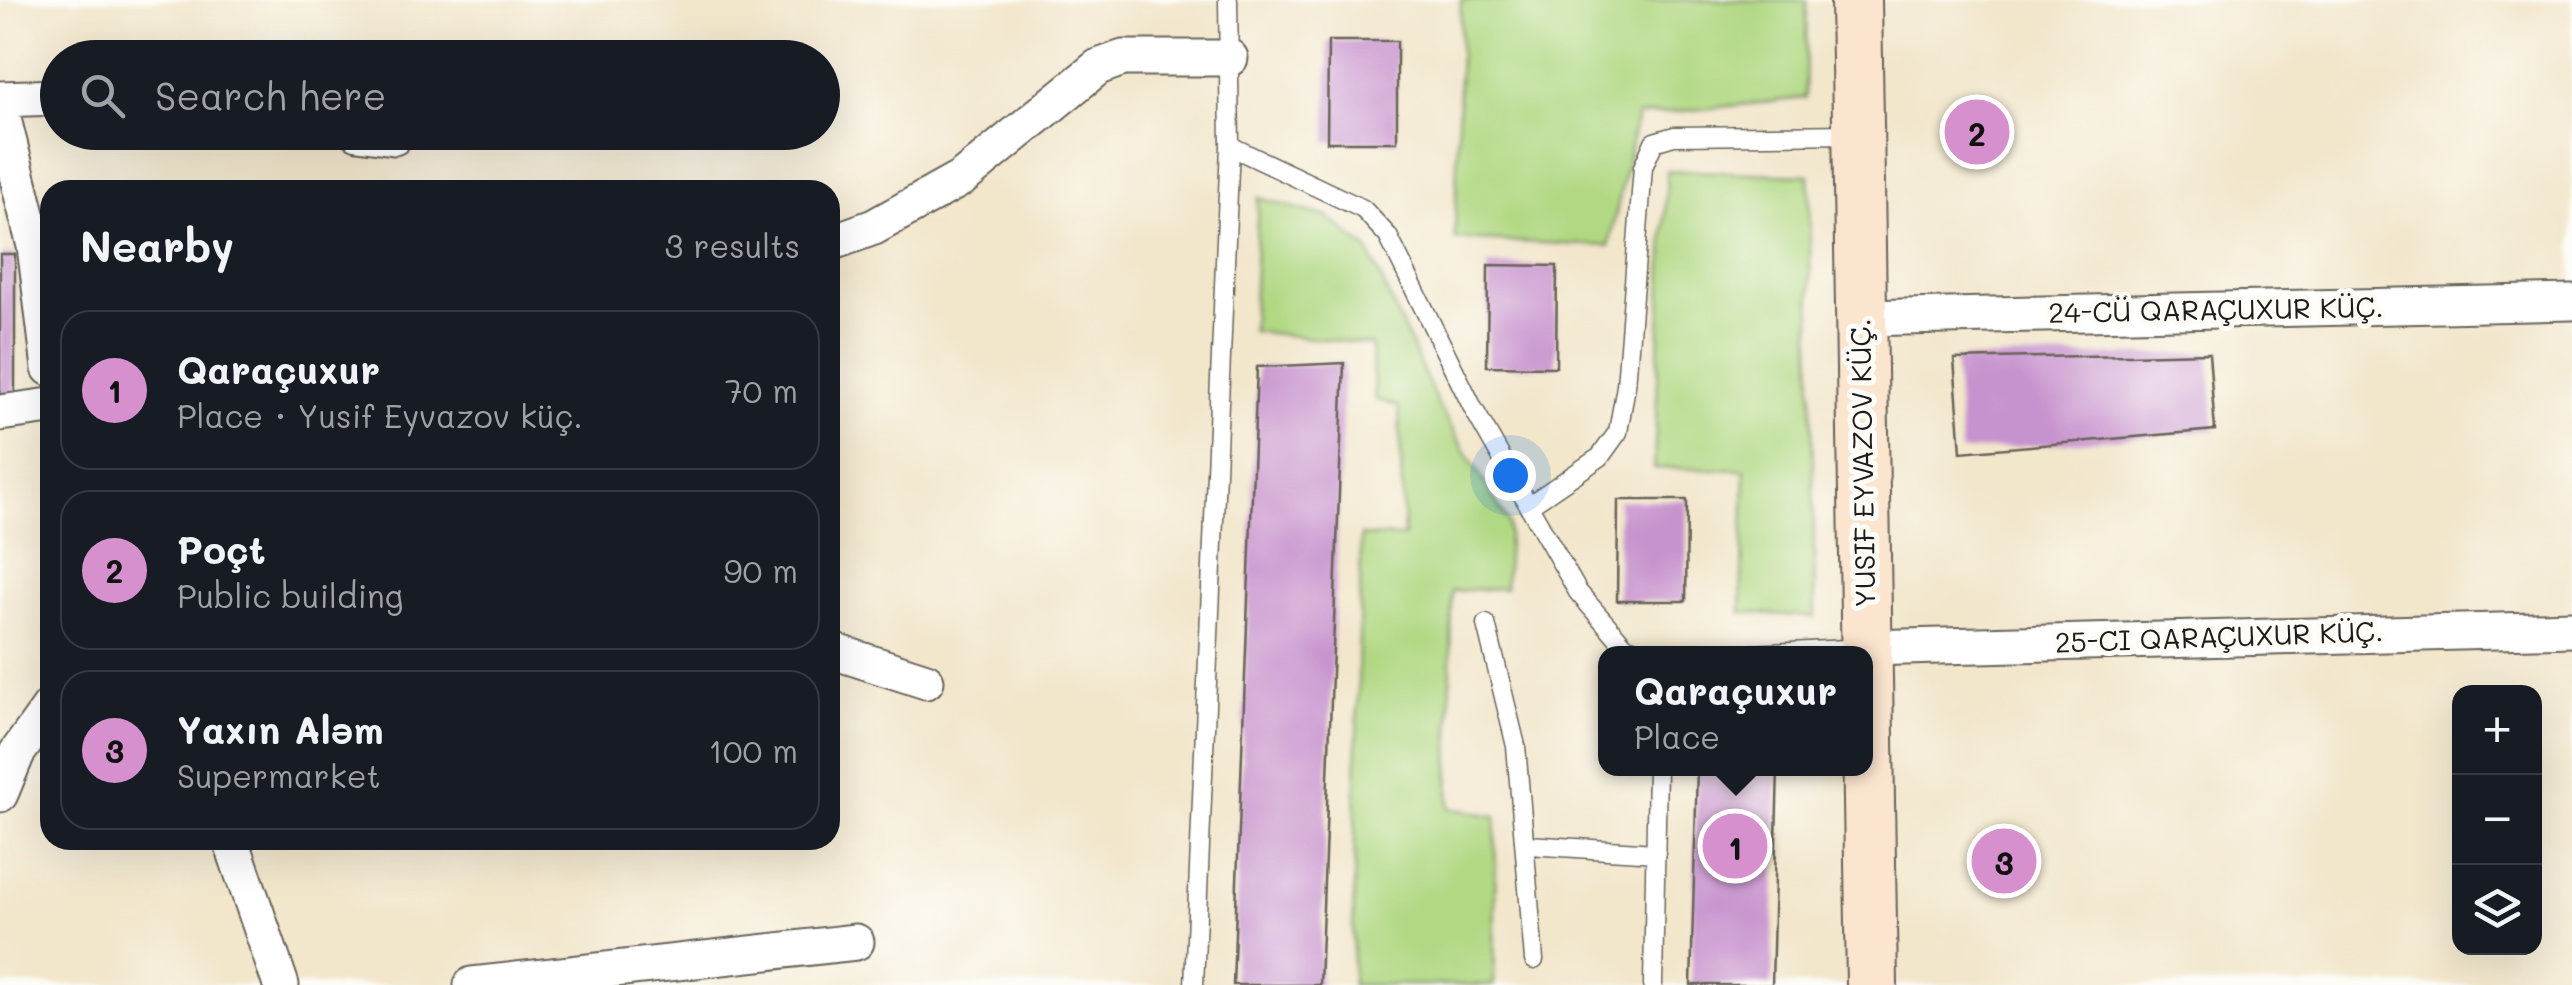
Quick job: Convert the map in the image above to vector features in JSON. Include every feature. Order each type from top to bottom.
[{"type":"street","name":"YUSIF EYVAZOV KÜÇ.","points":[[1856,0],[1866,646]]},
{"type":"street","points":[[840,239],[874,227],[962,178],[1070,84],[1098,67],[1122,58],[1230,58]]},
{"type":"street","points":[[0,99],[40,98]]},
{"type":"street","points":[[0,107],[13,203],[40,284]]},
{"type":"street","name":"24-CÜ QARAÇUXUR KÜÇ.","points":[[1861,318],[2572,302]]},
{"type":"street","points":[[0,413],[40,407]]},
{"type":"street","name":"25-CI QARAÇUXUR KÜÇ.","points":[[1873,648],[2572,629]]},
{"type":"street","points":[[840,653],[926,680]]},
{"type":"street","points":[[0,794],[17,753],[40,721]]},
{"type":"street","name":"YUSIF EYVAZOV KÜÇ.","points":[[1868,776],[1872,985]]},
{"type":"street","points":[[234,850],[281,985]]},
{"type":"street","points":[[472,985],[856,942]]},
{"type":"lane","points":[[1194,985],[1230,146],[1228,0]]},
{"type":"lane","points":[[1528,506],[1600,456],[1618,432],[1626,386],[1643,167],[1654,142],[1674,136],[1857,134]]},
{"type":"lane","points":[[1230,146],[1363,209],[1388,236],[1528,506],[1600,620],[1625,646]]},
{"type":"lane","points":[[1486,624],[1516,746],[1528,845],[1534,960]]},
{"type":"lane","points":[[1653,985],[1658,776]]},
{"type":"lane","points":[[1528,845],[1656,853]]},
{"type":"green space","points":[[1461,0],[1807,0],[1805,98],[1637,116],[1609,246],[1455,239]]},
{"type":"green space","points":[[1667,170],[1809,175],[1815,617],[1741,612],[1745,470],[1654,468]]},
{"type":"green space","points":[[1258,198],[1328,217],[1368,250],[1439,407],[1509,524],[1505,588],[1452,591],[1449,808],[1496,816],[1494,985],[1352,985],[1361,536],[1404,537],[1399,407],[1375,399],[1371,345],[1252,331]]},
{"type":"building","points":[[1328,41],[1397,41],[1397,142],[1327,142]]},
{"type":"building","points":[[0,254],[15,254],[15,401],[0,401]]},
{"type":"building","points":[[1488,265],[1557,266],[1556,367],[1487,366]]},
{"type":"building","points":[[2209,353],[2215,430],[1961,452],[1954,359]]},
{"type":"building","points":[[1344,363],[1320,985],[1233,985],[1257,367]]},
{"type":"building","points":[[1618,500],[1687,500],[1686,601],[1617,601]]},
{"type":"building","points":[[1697,776],[1778,776],[1772,985],[1691,985]]},
{"type":"place","name":"Poçt","points":[[1977,132]]},
{"type":"place","name":"Qaraçuxur","points":[[1735,846]]},
{"type":"place","name":"Yaxın Aləm","points":[[2004,861]]}]
